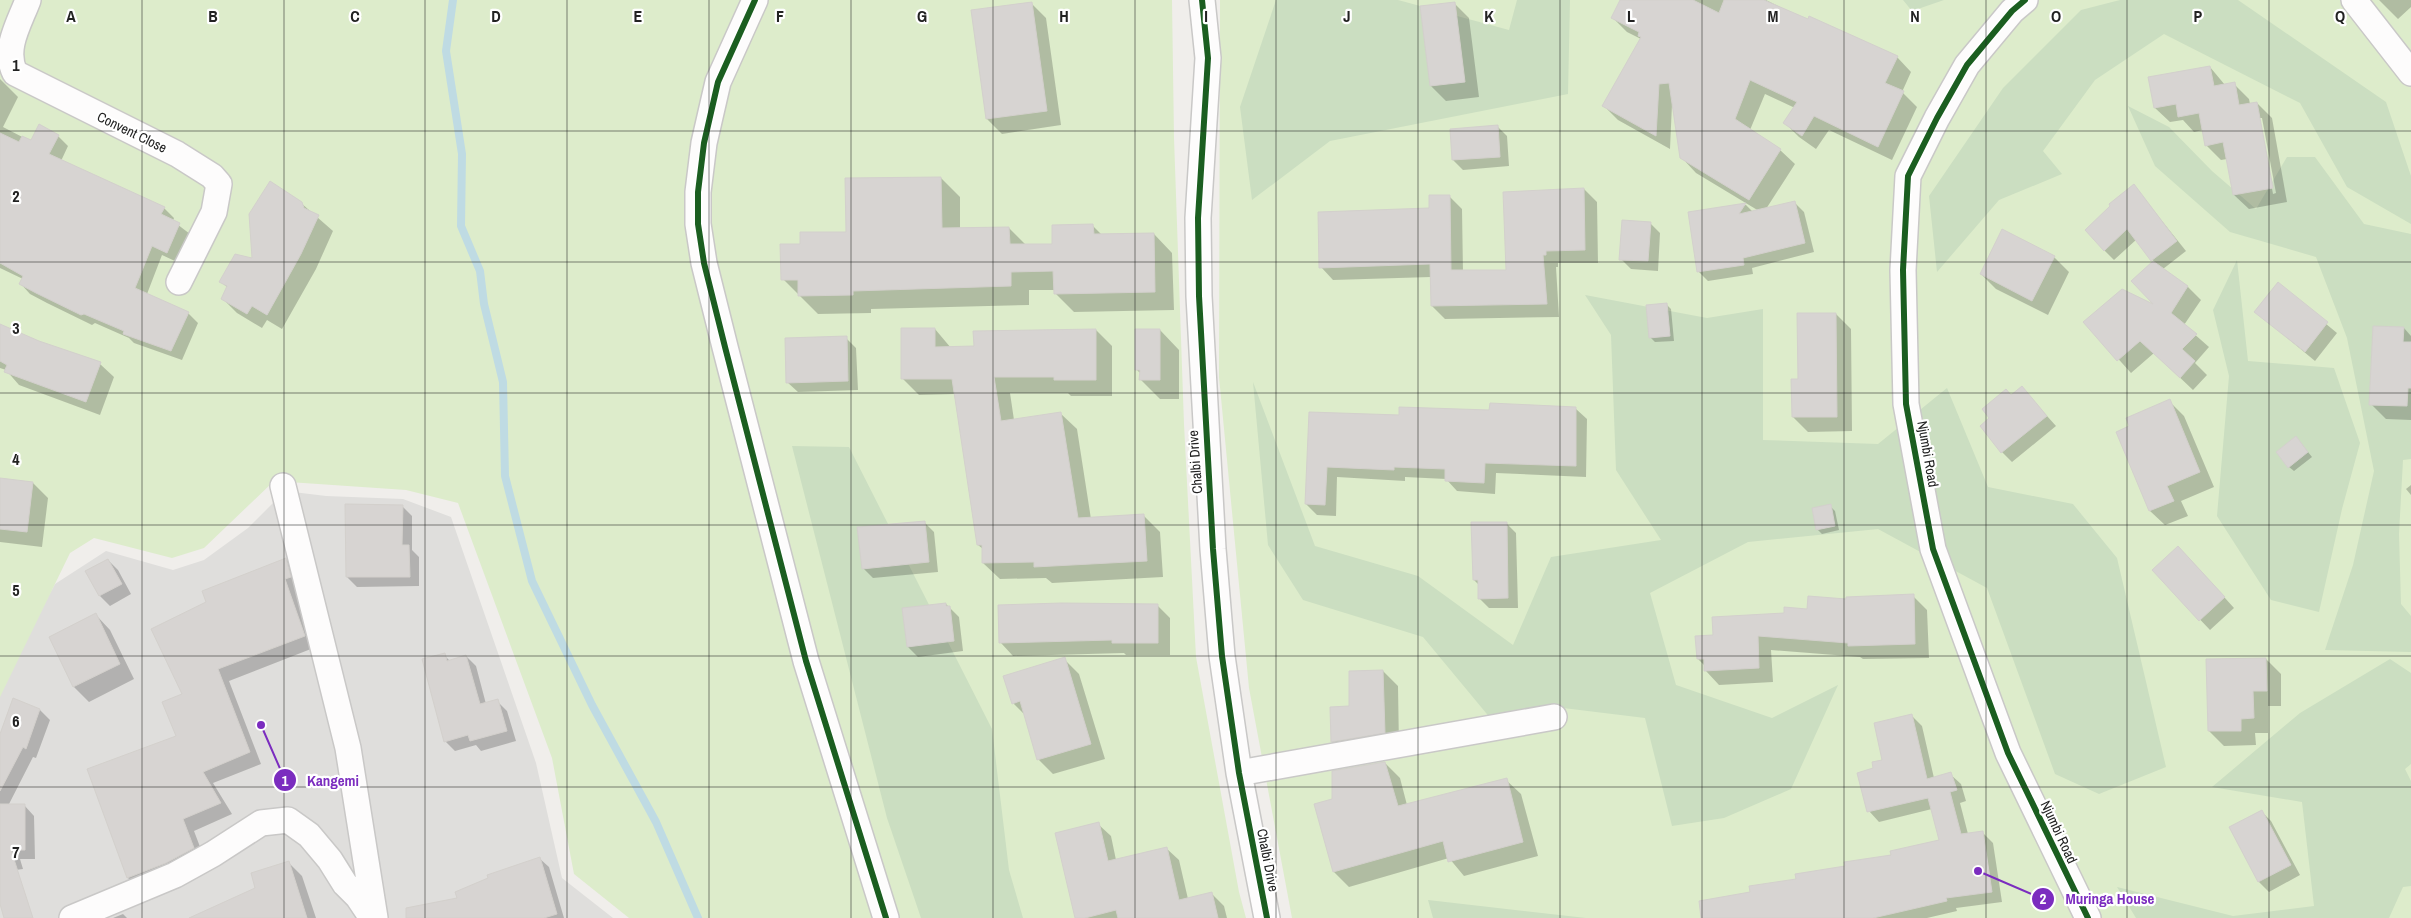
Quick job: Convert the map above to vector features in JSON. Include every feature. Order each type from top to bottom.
[{"type":"street","name":"Convent Close","points":[[28,0],[9,50],[10,62],[15,73],[177,154],[212,176],[218,184],[214,212],[179,282]]},
{"type":"street","points":[[755,0],[718,82],[704,144],[698,192],[698,224],[704,263],[724,347],[806,661],[886,918]]},
{"type":"street","name":"Chalbi Drive","points":[[1202,0],[1208,58],[1198,218],[1200,345],[1222,656],[1239,773],[1267,918]]},
{"type":"street","name":"Njumbi Road","points":[[2025,0],[2012,11],[1967,65],[1937,118],[1908,176],[1902,270],[1906,404],[1933,550],[2008,753],[2088,918]]},
{"type":"street","points":[[2354,0],[2411,73]]},
{"type":"street","points":[[283,486],[348,748],[373,918]]},
{"type":"street","points":[[1239,773],[1554,717]]},
{"type":"street","points":[[72,918],[176,875],[262,823],[288,820],[309,835],[320,847],[373,918]]},
{"type":"shaded area","points":[[285,491],[326,496],[403,499],[451,517],[536,763],[562,878],[613,918],[0,918],[0,687],[55,584],[106,551],[173,570],[204,560],[248,528]]},
{"type":"green space","points":[[0,0],[1172,0],[1174,138],[1184,424],[1196,657],[1239,892],[1246,918],[629,918],[574,874],[552,758],[458,503],[406,490],[274,481],[204,548],[172,558],[94,538],[70,553],[0,697]]},
{"type":"green space","points":[[1220,0],[2411,0],[2411,918],[1292,918],[1249,688],[1219,377]]},
{"type":"green space","points":[[1276,0],[1398,0],[1509,30],[1517,0],[1570,0],[1568,94],[1330,141],[1252,200],[1240,107]]},
{"type":"green space","points":[[1903,0],[1944,0],[1912,11]]},
{"type":"green space","points":[[2120,0],[2238,0],[2386,102],[2411,176],[2411,224],[2347,187],[2300,103],[2164,34],[2095,80],[2043,151],[2062,174],[1999,200],[1937,272],[1929,196],[2003,88],[2081,10]]},
{"type":"green space","points":[[2128,106],[2169,127],[2212,171],[2256,209],[2287,157],[2315,157],[2364,224],[2411,234],[2411,459],[2403,460],[2399,534],[2401,604],[2411,616],[2411,652],[2325,650],[2353,565],[2374,471],[2347,338],[2316,257],[2230,232],[2155,166]]},
{"type":"green space","points":[[2237,260],[2248,361],[2334,368],[2360,443],[2342,509],[2319,612],[2271,600],[2217,516],[2229,376],[2213,310]]},
{"type":"green space","points":[[1585,295],[1707,318],[1763,309],[1763,440],[1878,444],[1947,388],[1988,487],[2073,504],[2117,558],[2166,767],[2099,794],[2055,774],[1987,588],[1878,529],[1748,542],[1650,593],[1676,685],[1772,718],[1838,685],[1791,789],[1724,818],[1672,826],[1645,718],[1555,707],[1491,719],[1423,637],[1303,600],[1268,545],[1253,382],[1315,546],[1418,576],[1513,645],[1551,557],[1661,540],[1616,470],[1611,335]]},
{"type":"green space","points":[[792,446],[849,447],[992,729],[1009,870],[1023,918],[921,918],[887,818]]},
{"type":"green space","points":[[2390,659],[2411,673],[2411,764],[2405,769],[2411,781],[2411,886],[2403,887],[2389,918],[2136,918],[2117,887],[2233,916],[2314,906],[2302,802],[2212,787],[2300,713]]},
{"type":"green space","points":[[1428,900],[1586,918],[1433,918]]},
{"type":"building","points":[[1620,0],[1693,0],[1719,13],[1724,0],[1764,0],[1808,19],[1809,16],[1898,56],[1885,83],[1904,91],[1878,147],[1814,116],[1802,136],[1783,123],[1797,102],[1750,80],[1735,119],[1781,149],[1749,200],[1680,158],[1669,83],[1659,84],[1656,136],[1602,106],[1641,37],[1638,36],[1639,32],[1611,18]]},
{"type":"building","points":[[1032,2],[1047,111],[986,119],[971,10]]},
{"type":"building","points":[[1455,2],[1465,82],[1430,86],[1420,6]]},
{"type":"building","points":[[2210,66],[2214,86],[2235,82],[2239,105],[2257,102],[2273,188],[2233,195],[2223,142],[2205,146],[2199,113],[2178,117],[2176,104],[2154,108],[2148,77]]},
{"type":"building","points":[[39,124],[59,135],[49,154],[165,207],[161,214],[180,223],[167,253],[152,246],[135,288],[189,312],[171,351],[123,334],[124,331],[84,314],[81,315],[36,293],[19,284],[23,276],[0,263],[0,133],[19,142],[22,136],[31,140]]},
{"type":"building","points":[[1498,125],[1500,157],[1452,160],[1450,129]]},
{"type":"building","points":[[941,177],[942,228],[1009,227],[1010,244],[1052,244],[1052,225],[1093,224],[1094,234],[1154,233],[1155,292],[1054,294],[1053,271],[1011,272],[1011,286],[853,291],[853,295],[798,296],[798,280],[781,280],[780,244],[800,244],[800,232],[846,232],[845,178]]},
{"type":"building","points":[[270,181],[302,202],[304,208],[319,215],[301,254],[267,315],[252,306],[247,314],[221,299],[227,286],[219,282],[235,254],[252,258],[249,214]]},
{"type":"building","points":[[2134,184],[2177,241],[2151,261],[2127,229],[2104,251],[2085,230],[2110,206],[2109,204]]},
{"type":"building","points":[[1584,188],[1585,250],[1546,251],[1546,255],[1543,255],[1547,304],[1431,306],[1430,264],[1319,268],[1318,212],[1429,208],[1429,195],[1450,195],[1451,270],[1506,270],[1503,192]]},
{"type":"building","points":[[1795,201],[1805,243],[1743,258],[1744,265],[1697,272],[1688,212],[1746,203],[1739,214]]},
{"type":"building","points":[[1622,220],[1651,222],[1648,261],[1619,260]]},
{"type":"building","points":[[2002,229],[2055,256],[2032,301],[1980,274]]},
{"type":"building","points":[[2153,261],[2188,286],[2171,313],[2197,334],[2182,349],[2195,361],[2180,378],[2140,341],[2117,361],[2083,322],[2122,289],[2153,304],[2131,281]]},
{"type":"building","points":[[2278,282],[2328,322],[2305,352],[2254,312]]},
{"type":"building","points":[[1667,303],[1670,336],[1649,338],[1646,305]]},
{"type":"building","points":[[1797,313],[1836,313],[1837,417],[1792,417],[1791,379],[1798,379]]},
{"type":"building","points":[[0,324],[39,341],[101,362],[86,402],[4,372],[7,365],[0,361]]},
{"type":"building","points":[[2373,326],[2404,327],[2403,342],[2411,342],[2411,388],[2408,388],[2407,406],[2369,405]]},
{"type":"building","points":[[901,328],[935,328],[935,347],[974,346],[973,331],[1096,329],[1096,380],[1054,380],[1054,377],[994,377],[1001,421],[1061,412],[1078,518],[1144,514],[1147,561],[1034,567],[1034,562],[982,563],[982,545],[977,545],[952,379],[901,379]]},
{"type":"building","points":[[1135,329],[1160,329],[1160,380],[1139,380],[1140,370],[1135,370]]},
{"type":"building","points":[[847,336],[848,381],[786,383],[785,338]]},
{"type":"building","points":[[2022,386],[2047,416],[2001,453],[1980,426],[1989,418],[1982,409],[2006,389],[2011,395]]},
{"type":"building","points":[[2170,399],[2200,472],[2167,486],[2174,501],[2149,511],[2116,432],[2129,426],[2126,418]]},
{"type":"building","points":[[1490,403],[1576,407],[1576,466],[1485,463],[1484,483],[1445,481],[1445,469],[1394,467],[1394,470],[1327,467],[1325,505],[1305,504],[1309,412],[1399,415],[1399,407],[1489,410]]},
{"type":"building","points":[[2296,436],[2308,452],[2288,468],[2276,452]]},
{"type":"building","points":[[0,478],[33,482],[27,532],[0,529]]},
{"type":"building","points":[[345,504],[403,505],[402,545],[409,545],[410,577],[346,577]]},
{"type":"building","points":[[1831,504],[1835,526],[1816,530],[1812,508]]},
{"type":"building","points":[[925,521],[929,562],[862,569],[857,527]]},
{"type":"building","points":[[1471,522],[1507,522],[1508,598],[1478,599],[1478,580],[1473,580]]},
{"type":"building","points":[[2178,546],[2225,597],[2199,621],[2152,570]]},
{"type":"building","points":[[286,558],[291,577],[285,579],[305,636],[218,669],[250,752],[203,772],[221,803],[183,819],[194,848],[166,863],[127,878],[87,769],[176,736],[162,702],[182,694],[151,629],[206,602],[202,591]]},
{"type":"building","points":[[108,559],[122,584],[99,596],[85,571]]},
{"type":"building","points":[[1914,594],[1915,644],[1848,646],[1848,643],[1758,636],[1759,668],[1704,671],[1704,659],[1697,659],[1695,636],[1713,635],[1712,617],[1784,613],[1784,607],[1807,609],[1808,596],[1846,599],[1846,597]]},
{"type":"building","points":[[946,603],[946,606],[950,606],[954,641],[907,647],[902,608]]},
{"type":"building","points":[[1061,603],[1158,604],[1158,643],[1112,643],[1112,640],[999,643],[998,605]]},
{"type":"building","points":[[96,613],[120,664],[73,687],[49,637]]},
{"type":"building","points":[[445,653],[447,661],[466,655],[480,704],[498,699],[507,731],[470,741],[468,735],[444,742],[422,659]]},
{"type":"building","points":[[1065,657],[1091,744],[1037,760],[1020,701],[1012,704],[1003,676]]},
{"type":"building","points":[[2266,658],[2267,691],[2253,691],[2254,718],[2241,719],[2241,731],[2208,731],[2206,659]]},
{"type":"building","points":[[1383,670],[1385,733],[1331,742],[1330,707],[1349,706],[1349,671]]},
{"type":"building","points":[[13,698],[40,709],[26,749],[23,747],[0,791],[0,734]]},
{"type":"building","points":[[1912,714],[1927,779],[1951,772],[1957,790],[1950,792],[1961,834],[1983,831],[1992,892],[1946,898],[1947,901],[1873,918],[1701,918],[1699,901],[1750,892],[1749,886],[1796,879],[1795,874],[1845,866],[1844,862],[1891,855],[1890,851],[1939,840],[1928,798],[1867,812],[1857,773],[1873,768],[1872,762],[1882,760],[1874,723]]},
{"type":"building","points":[[1385,762],[1398,806],[1507,778],[1523,842],[1448,862],[1443,841],[1333,872],[1314,804],[1332,799],[1332,771]]},
{"type":"building","points":[[0,804],[25,804],[25,850],[11,850],[33,918],[4,918],[0,904]]},
{"type":"building","points":[[2262,810],[2291,865],[2258,882],[2229,827]]},
{"type":"building","points":[[1099,822],[1108,861],[1167,847],[1179,900],[1212,892],[1218,918],[1118,918],[1116,910],[1085,918],[1075,918],[1055,833]]},
{"type":"building","points":[[540,857],[557,914],[544,918],[406,918],[406,908],[457,898],[455,892],[488,878],[487,875]]},
{"type":"building","points":[[289,861],[307,918],[189,918],[255,888],[251,873]]},
{"type":"waterway","points":[[453,0],[446,51],[462,154],[461,226],[480,271],[484,304],[503,382],[505,476],[532,581],[592,705],[656,822],[698,918]]},
{"type":"cycle path","points":[[755,0],[718,82],[704,143],[698,192],[698,224],[704,263],[806,661],[886,918]]},
{"type":"cycle path","points":[[1202,0],[1208,58],[1198,218],[1199,296],[1213,549],[1222,656],[1239,773],[1267,918]]},
{"type":"cycle path","points":[[2025,0],[2012,11],[1967,65],[1937,118],[1908,176],[1903,270],[1906,404],[1933,549],[2008,753],[2088,918]]},
{"type":"place","name":"Kangemi","points":[[261,725]]},
{"type":"place","name":"Muringa House","points":[[1978,871]]}]
